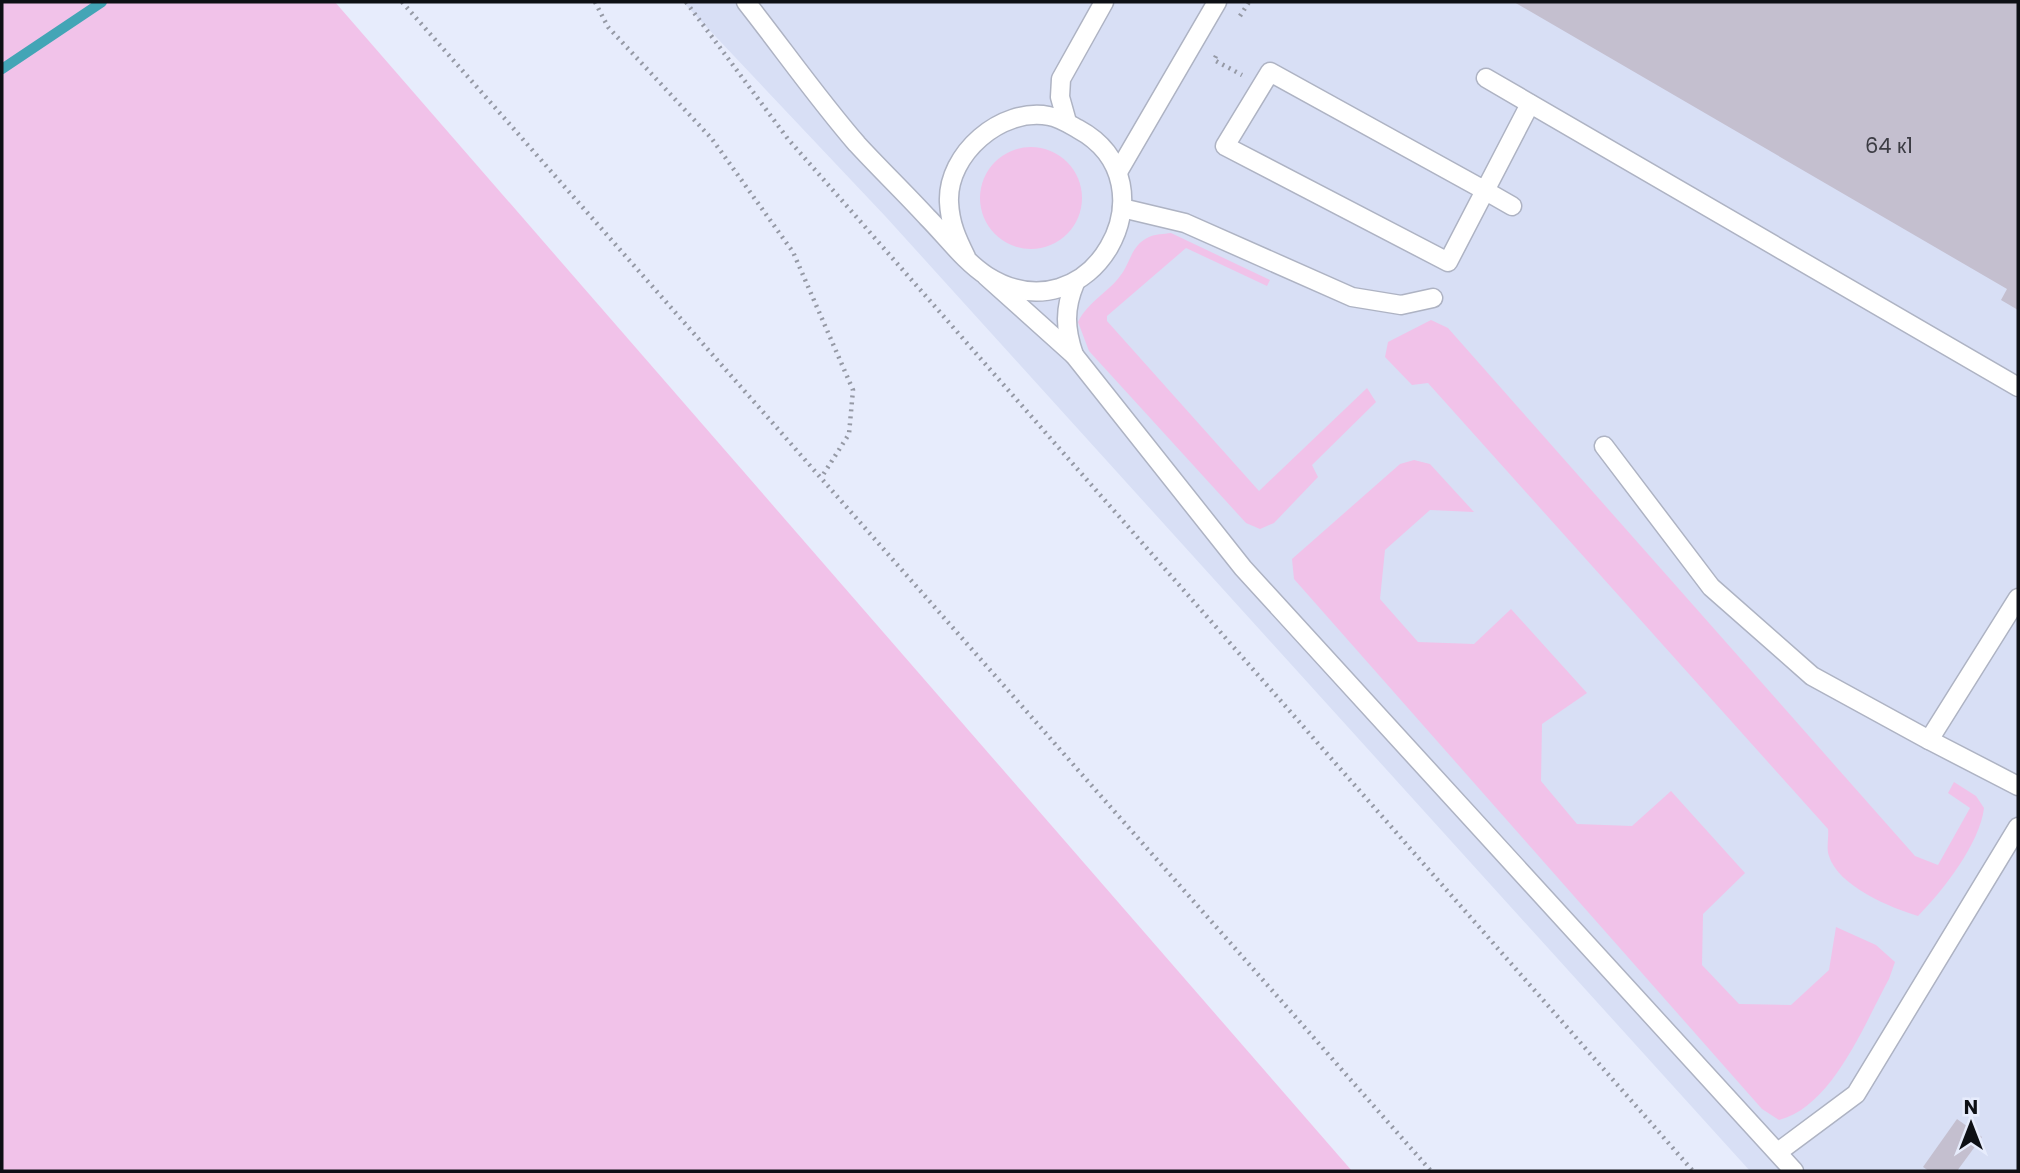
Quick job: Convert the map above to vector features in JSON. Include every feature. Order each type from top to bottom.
[{"type":"lane","points":[[746,2],[857,143],[966,257],[1073,355],[1243,568],[1794,1171]]},
{"type":"lane","points":[[1067,122],[1060,97],[1061,79],[1104,2]]},
{"type":"lane","points":[[1118,172],[1217,2]]},
{"type":"lane","points":[[1512,206],[1484,190],[1270,72],[1225,146],[1448,262],[1484,190],[1530,104]]},
{"type":"lane","points":[[1486,78],[2018,387]]},
{"type":"lane","points":[[966,257],[952,230],[949,200],[955,170],[972,145],[996,127],[1022,117],[1048,116],[1067,122],[1099,141],[1118,172],[1122,208],[1109,251],[1090,272],[1075,283],[1042,293],[1011,288],[986,276]]},
{"type":"lane","points":[[1122,208],[1185,223],[1352,297],[1401,304],[1433,298]]},
{"type":"lane","points":[[1073,355],[1067,334],[1066,305],[1075,283]]},
{"type":"lane","points":[[1604,446],[1711,587],[1812,676],[2018,786]]},
{"type":"lane","points":[[1929,740],[2018,598]]},
{"type":"lane","points":[[1778,1152],[1856,1094],[2018,827]]},
{"type":"path","points":[[402,2],[1432,1171]]},
{"type":"path","points":[[595,2],[608,27],[712,139],[793,252],[853,390],[849,434],[821,478]]},
{"type":"path","points":[[686,2],[788,139],[1693,1171]]},
{"type":"path","points":[[1235,25],[1249,2]]},
{"type":"path","points":[[1221,48],[1214,60],[1262,86]]},
{"type":"shaded area","points":[[2,2],[335,2],[1352,1171],[2,1171]]},
{"type":"shaded area","points":[[683,2],[2018,2],[2018,1171],[1750,1171],[886,217]]},
{"type":"shaded area","points":[[1031,147],[1050,151],[1067,162],[1078,179],[1082,198],[1078,217],[1067,234],[1050,245],[1031,249],[1012,245],[995,234],[984,217],[980,198],[984,179],[995,162],[1012,151]]},
{"type":"shaded area","points":[[1171,233],[1270,280],[1267,286],[1186,248],[1107,316],[1107,321],[1259,491],[1367,388],[1376,402],[1312,465],[1318,477],[1274,523],[1260,529],[1246,523],[1089,351],[1078,322],[1088,308],[1118,279],[1139,244],[1151,236]]},
{"type":"shaded area","points":[[1431,320],[1448,328],[1915,856],[1938,865],[1970,808],[1948,793],[1954,782],[1976,796],[1984,808],[1976,836],[1949,880],[1918,916],[1880,901],[1843,877],[1829,856],[1828,829],[1428,383],[1412,385],[1385,357],[1388,342]]},
{"type":"shaded area","points":[[1414,460],[1430,464],[1474,512],[1430,510],[1385,550],[1380,599],[1418,642],[1474,644],[1511,609],[1587,693],[1542,724],[1541,781],[1577,824],[1632,826],[1671,791],[1745,873],[1703,914],[1702,965],[1739,1004],[1791,1005],[1829,970],[1836,927],[1876,945],[1895,962],[1889,979],[1845,1061],[1831,1081],[1798,1112],[1779,1120],[1762,1109],[1294,579],[1292,559],[1400,464]]},
{"type":"building","points":[[1514,2],[2018,2],[2018,310],[2001,300],[2007,289]]},
{"type":"building","points":[[1957,1119],[1982,1137],[1957,1171],[1929,1171],[1923,1167]]},
{"type":"waterway","points":[[2,69],[102,2]]}]
